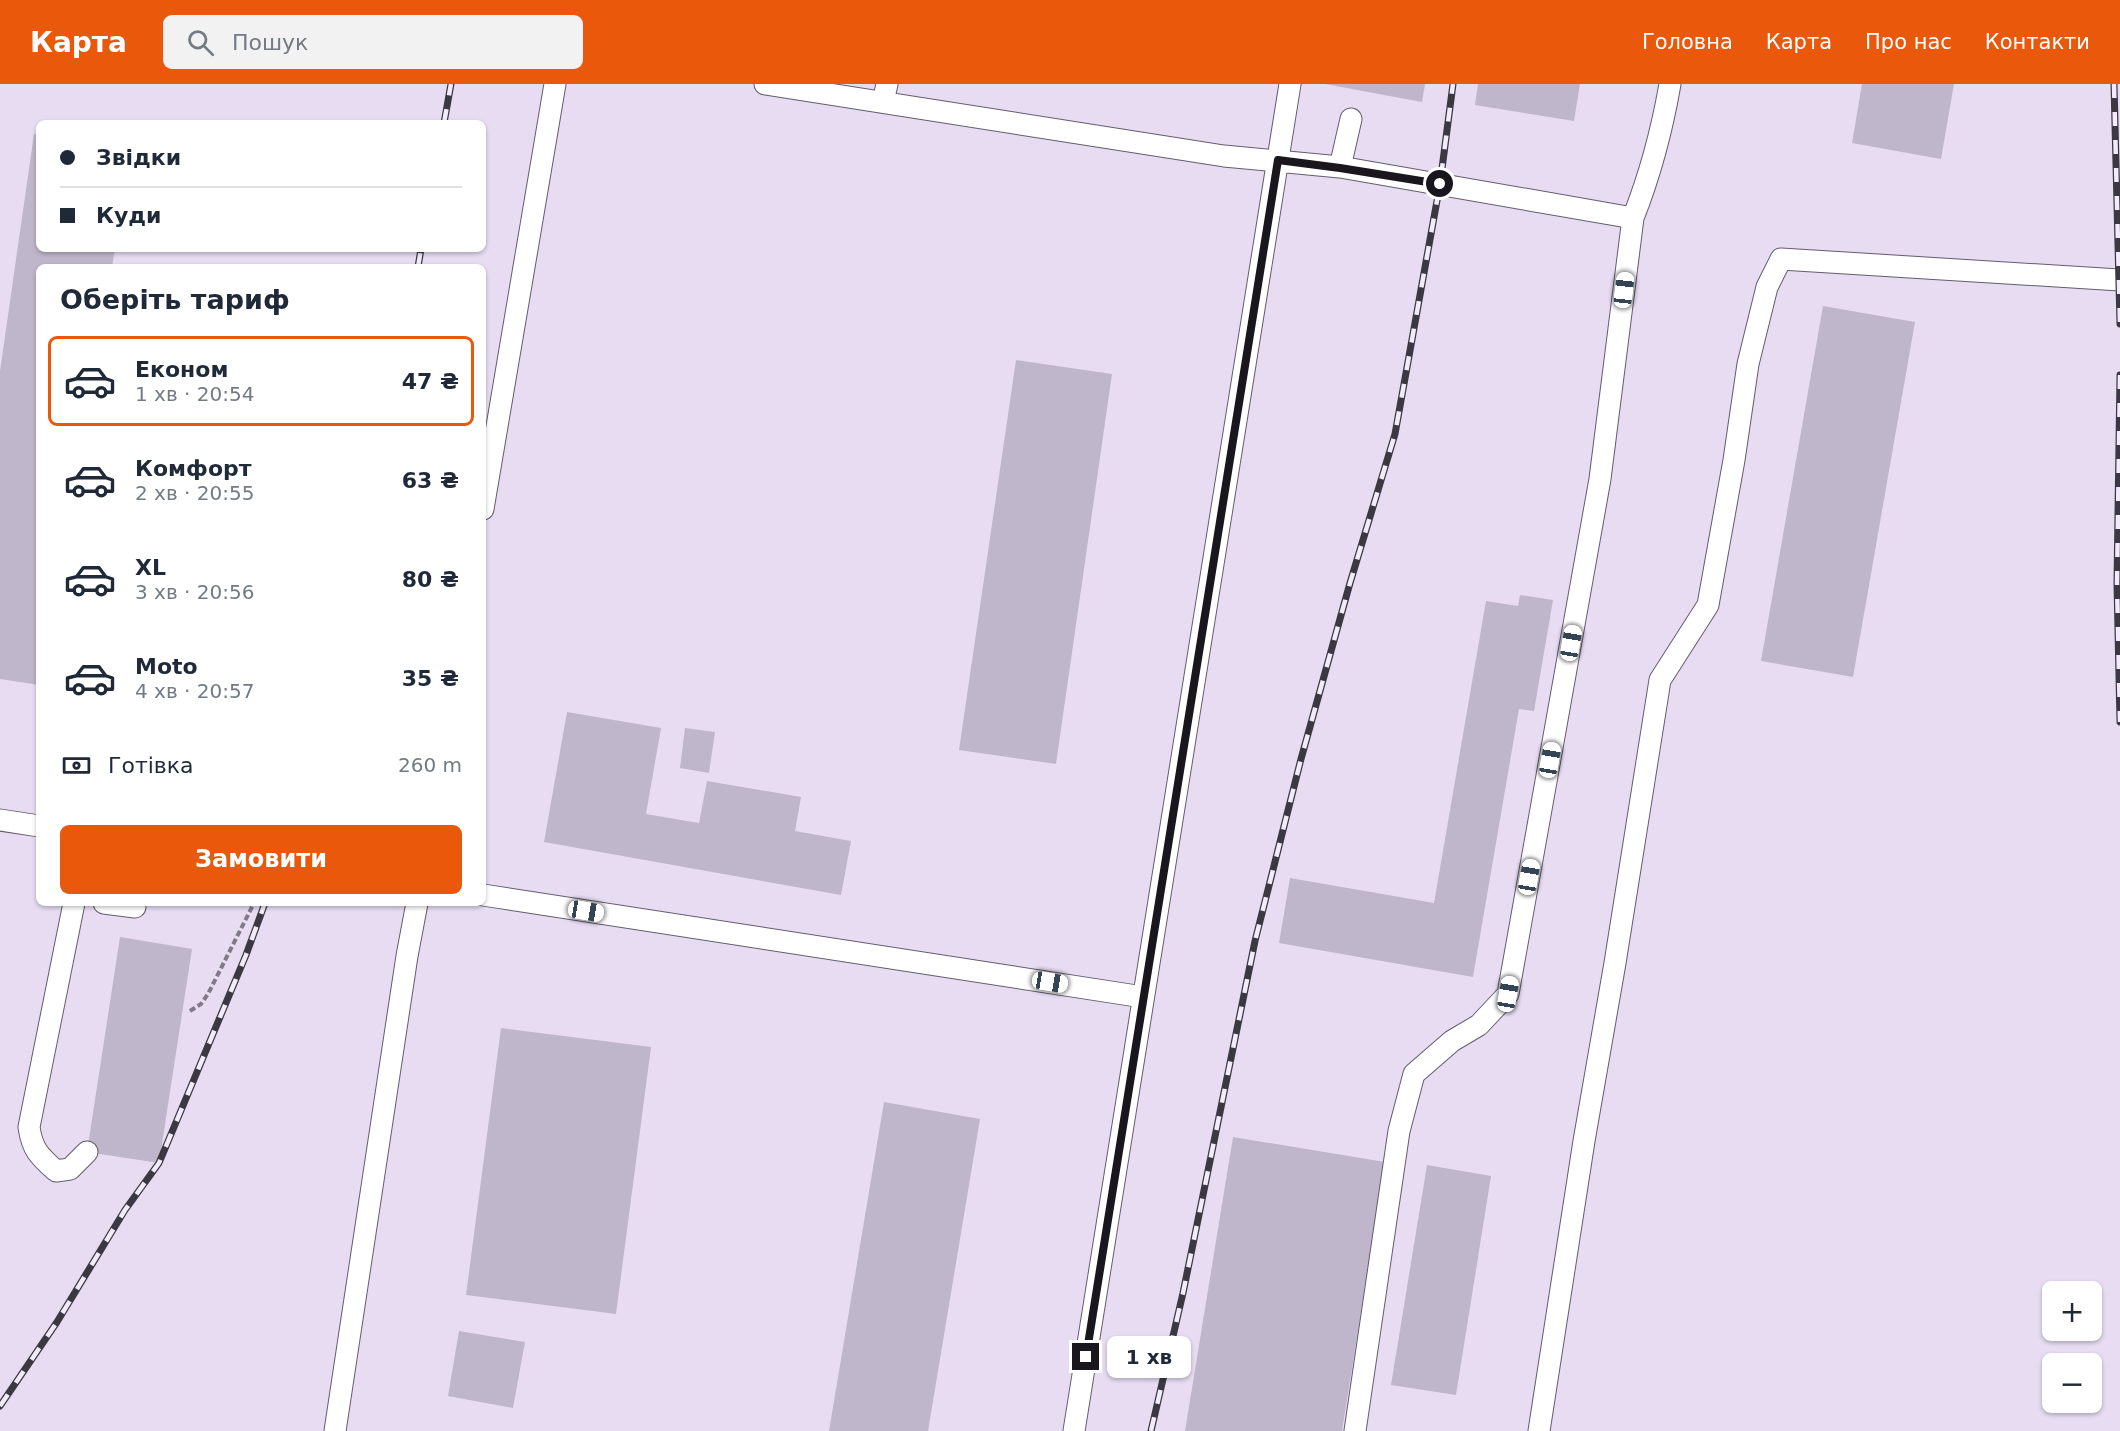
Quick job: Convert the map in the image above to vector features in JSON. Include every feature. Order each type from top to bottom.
[{"type":"lane","points":[[486,492],[555,84]]},
{"type":"lane","points":[[765,84],[885,93],[1224,156],[1340,168],[1633,218]]},
{"type":"lane","points":[[1074,1431],[1290,84]]},
{"type":"lane","points":[[1355,1431],[1399,1131],[1414,1074],[1452,1041],[1479,1025],[1508,994],[1600,479],[1633,218],[1645,188],[1663,123],[1670,84]]},
{"type":"lane","points":[[1340,168],[1351,119]]},
{"type":"lane","points":[[1539,1431],[1660,680],[1708,605],[1734,460],[1748,364],[1767,287],[1781,259],[2120,280]]},
{"type":"lane","points":[[0,820],[36,826]]},
{"type":"lane","points":[[486,895],[1143,997]]},
{"type":"lane","points":[[73,906],[29,1126],[31,1142],[40,1157],[56,1171],[70,1168],[87,1152]]},
{"type":"lane","points":[[123,906],[135,908]]},
{"type":"lane","points":[[335,1431],[416,906]]},
{"type":"path","points":[[190,1011],[201,1004],[208,994],[252,906]]},
{"type":"building","points":[[1325,84],[1425,84],[1422,102]]},
{"type":"building","points":[[1478,84],[1580,84],[1574,121],[1475,105]]},
{"type":"building","points":[[1862,84],[1954,84],[1941,159],[1852,143]]},
{"type":"building","points":[[34,134],[36,134],[36,252],[114,252],[112,264],[36,264],[36,685],[0,679],[0,371]]},
{"type":"building","points":[[1823,306],[1915,322],[1853,677],[1761,661]]},
{"type":"building","points":[[1016,360],[1112,374],[1056,764],[959,750]]},
{"type":"building","points":[[1520,595],[1553,600],[1534,711],[1519,709],[1473,977],[1279,943],[1290,878],[1434,903],[1486,601],[1518,606]]},
{"type":"building","points":[[567,712],[661,728],[646,814],[699,823],[707,781],[801,797],[795,831],[851,841],[841,895],[544,842]]},
{"type":"building","points":[[685,728],[715,732],[709,773],[680,768]]},
{"type":"building","points":[[120,937],[192,949],[159,1163],[87,1152]]},
{"type":"building","points":[[501,1028],[651,1047],[616,1314],[466,1295]]},
{"type":"building","points":[[884,1102],[980,1119],[928,1431],[829,1431]]},
{"type":"building","points":[[1233,1137],[1385,1162],[1342,1431],[1185,1431]]},
{"type":"building","points":[[1427,1165],[1491,1176],[1456,1395],[1391,1385]]},
{"type":"building","points":[[459,1331],[525,1342],[513,1408],[448,1396]]},
{"type":"railway","points":[[445,120],[451,84]]},
{"type":"railway","points":[[1151,1431],[1183,1293],[1255,941],[1301,759],[1350,583],[1395,434],[1440,184],[1453,84]]},
{"type":"railway","points":[[2114,84],[2120,324]]},
{"type":"railway","points":[[418,264],[420,252]]},
{"type":"railway","points":[[2120,375],[2117,584],[2120,722]]},
{"type":"railway","points":[[0,1406],[57,1322],[125,1210],[159,1163],[246,955],[264,906]]},
{"type":"route","points":[[1086,1357],[1278,160],[1440,184]]}]
